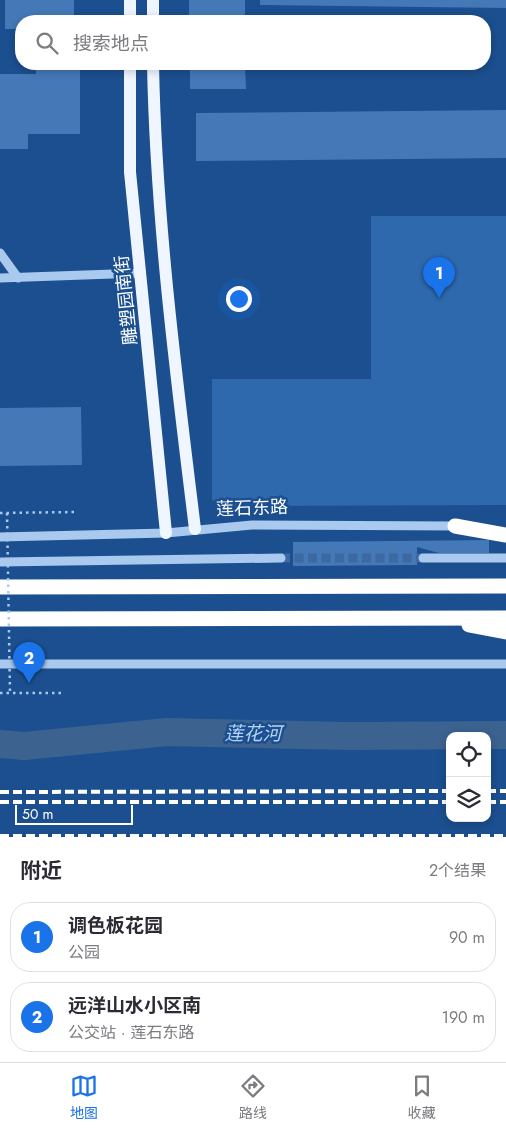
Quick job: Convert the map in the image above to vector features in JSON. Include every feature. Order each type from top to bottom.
[{"type":"highway","points":[[456,526],[506,535]]},
{"type":"highway","points":[[0,587],[506,586]]},
{"type":"highway","points":[[435,618],[506,632]]},
{"type":"highway","points":[[0,619],[506,618]]},
{"type":"main road","points":[[130,0],[130,15]]},
{"type":"main road","points":[[153,0],[153,15]]},
{"type":"main road","name":"雕塑园南街","points":[[130,70],[130,172],[166,532]]},
{"type":"main road","points":[[153,70],[156,178],[164,265],[195,529]]},
{"type":"street","points":[[0,252],[18,278]]},
{"type":"street","points":[[0,278],[141,273]]},
{"type":"street","name":"莲石东路","points":[[0,537],[166,532],[252,525],[506,528]]},
{"type":"street","points":[[0,562],[281,558]]},
{"type":"street","points":[[423,558],[506,558]]},
{"type":"street","points":[[0,664],[506,664]]},
{"type":"path","points":[[7,512],[10,694]]},
{"type":"path","points":[[0,513],[75,512]]},
{"type":"path","points":[[0,694],[65,694]]},
{"type":"shaded area","points":[[371,216],[506,216],[506,505],[223,506],[212,500],[212,379],[371,379]]},
{"type":"building","points":[[5,0],[74,0],[74,15],[15,15],[15,29],[5,29]]},
{"type":"building","points":[[189,0],[245,0],[245,15],[189,15]]},
{"type":"building","points":[[260,0],[506,0],[506,8],[260,5]]},
{"type":"building","points":[[36,70],[80,70],[80,134],[28,134],[28,149],[0,149],[0,74],[36,74]]},
{"type":"building","points":[[190,70],[245,70],[246,89],[190,89]]},
{"type":"building","points":[[506,110],[506,158],[196,161],[196,113]]},
{"type":"building","points":[[81,407],[82,465],[0,466],[0,408]]},
{"type":"building","points":[[489,540],[489,553],[439,553],[417,547],[417,565],[293,566],[293,542]]},
{"type":"waterway","name":"莲花河","points":[[0,744],[24,746],[167,732],[350,736],[506,735]]},
{"type":"tunnel","points":[[281,558],[423,558]]},
{"type":"railway","points":[[0,792],[446,791]]},
{"type":"railway","points":[[491,791],[506,791]]},
{"type":"railway","points":[[0,802],[446,802]]},
{"type":"railway","points":[[491,802],[506,802]]},
{"type":"railway","points":[[0,836],[506,836]]},
{"type":"place","name":"调色板花园","points":[[439,298]]},
{"type":"place","name":"远洋山水小区南","points":[[29,683]]}]
